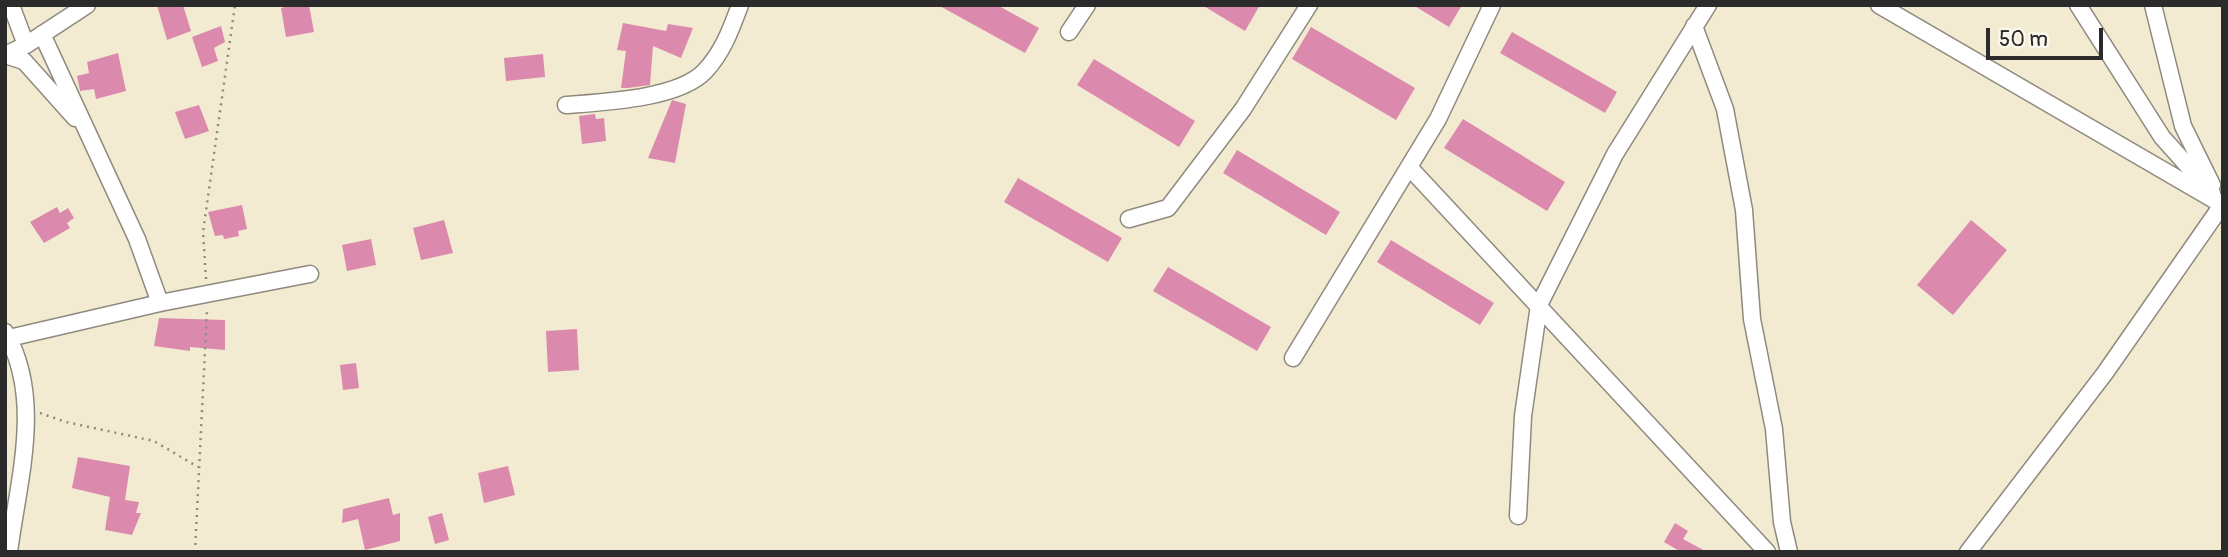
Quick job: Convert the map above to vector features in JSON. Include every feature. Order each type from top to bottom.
[{"type":"street","points":[[11,5],[26,45]]},
{"type":"street","points":[[566,105],[612,101],[676,88],[703,74],[723,48],[740,5]]},
{"type":"street","points":[[1069,32],[1087,5]]},
{"type":"street","points":[[1129,219],[1168,208],[1243,109],[1309,5]]},
{"type":"street","points":[[1293,358],[1438,119],[1492,5]]},
{"type":"street","points":[[1518,516],[1522,416],[1539,305],[1615,154],[1708,5]]},
{"type":"street","points":[[1879,5],[2223,206]]},
{"type":"street","points":[[2078,5],[2162,137],[2223,206]]},
{"type":"street","points":[[2152,5],[2183,126],[2223,206]]},
{"type":"street","points":[[5,55],[26,45],[82,6]]},
{"type":"street","points":[[1694,26],[1725,109],[1742,197],[1752,319],[1774,429],[1782,522],[1789,552]]},
{"type":"street","points":[[42,34],[137,239],[160,303]]},
{"type":"street","points":[[5,55],[24,61],[44,80],[88,134]]},
{"type":"street","points":[[1409,167],[1767,552]]},
{"type":"street","points":[[1968,552],[2105,373],[2223,206]]},
{"type":"street","points":[[9,552],[27,409],[23,374],[7,335],[310,274]]},
{"type":"path","points":[[27,409],[66,422],[154,441],[199,468]]},
{"type":"building","points":[[157,5],[183,5],[191,31],[167,40]]},
{"type":"building","points":[[309,5],[314,32],[286,37],[281,8]]},
{"type":"building","points":[[938,5],[997,5],[1039,28],[1025,53]]},
{"type":"building","points":[[1202,5],[1260,5],[1245,31]]},
{"type":"building","points":[[1413,5],[1462,5],[1449,27]]},
{"type":"building","points":[[623,23],[666,31],[668,24],[693,28],[681,58],[653,46],[650,85],[621,88],[626,51],[617,50]]},
{"type":"building","points":[[221,26],[225,42],[214,48],[218,61],[202,67],[192,37]]},
{"type":"building","points":[[1311,27],[1415,88],[1396,120],[1292,59]]},
{"type":"building","points":[[1512,32],[1617,92],[1605,113],[1500,53]]},
{"type":"building","points":[[118,53],[126,91],[96,99],[94,89],[80,91],[77,76],[89,73],[87,62]]},
{"type":"building","points":[[543,54],[545,77],[506,81],[504,58]]},
{"type":"building","points":[[1094,59],[1195,121],[1179,147],[1077,85]]},
{"type":"building","points":[[672,100],[686,104],[675,163],[648,158]]},
{"type":"building","points":[[199,105],[209,131],[185,139],[175,112]]},
{"type":"building","points":[[595,114],[596,119],[604,118],[606,141],[582,144],[579,116]]},
{"type":"building","points":[[1463,119],[1565,182],[1547,211],[1444,148]]},
{"type":"building","points":[[1237,150],[1340,212],[1326,235],[1223,173]]},
{"type":"building","points":[[1018,178],[1122,238],[1108,262],[1004,202]]},
{"type":"building","points":[[242,205],[247,229],[238,231],[239,236],[224,239],[223,235],[215,236],[208,212]]},
{"type":"building","points":[[57,207],[60,213],[68,208],[74,218],[67,223],[70,228],[44,243],[30,222]]},
{"type":"building","points":[[444,220],[453,253],[421,260],[413,228]]},
{"type":"building","points":[[1971,220],[2007,250],[1953,315],[1917,285]]},
{"type":"building","points":[[371,239],[376,265],[347,271],[342,245]]},
{"type":"building","points":[[1391,240],[1494,303],[1480,325],[1377,262]]},
{"type":"building","points":[[1168,267],[1271,327],[1257,351],[1153,291]]},
{"type":"building","points":[[159,318],[225,320],[225,350],[190,347],[190,351],[154,346]]},
{"type":"building","points":[[577,329],[579,370],[548,372],[546,331]]},
{"type":"building","points":[[356,363],[359,388],[343,390],[340,365]]},
{"type":"building","points":[[78,457],[130,466],[125,500],[139,502],[136,513],[141,513],[132,535],[105,530],[110,497],[72,488]]},
{"type":"building","points":[[508,466],[515,495],[484,503],[478,473]]},
{"type":"building","points":[[389,498],[393,515],[400,513],[400,541],[365,550],[358,519],[342,523],[343,509]]},
{"type":"building","points":[[442,513],[449,540],[435,544],[428,517]]},
{"type":"building","points":[[1675,523],[1688,531],[1683,539],[1707,552],[1681,552],[1664,542]]}]
